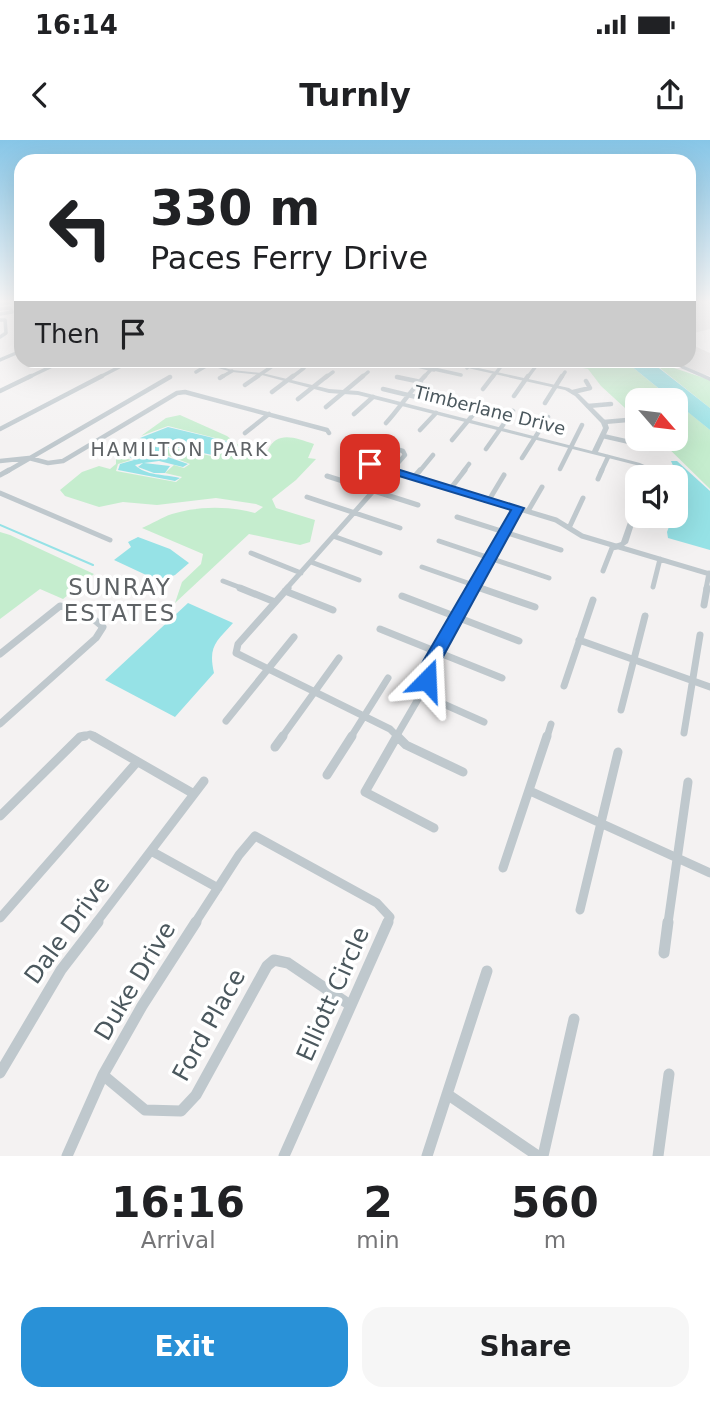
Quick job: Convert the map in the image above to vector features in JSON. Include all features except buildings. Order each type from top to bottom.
[{"type":"street","points":[[0,391],[48,368]]},
{"type":"street","points":[[0,429],[117,368]]},
{"type":"street","points":[[196,372],[203,368]]},
{"type":"street","name":"Timberlane Drive","points":[[220,368],[373,397],[640,465]]},
{"type":"street","points":[[245,385],[270,368]]},
{"type":"street","points":[[272,392],[304,368]]},
{"type":"street","points":[[429,368],[461,375]]},
{"type":"street","points":[[467,368],[573,392],[604,422],[606,428],[594,453]]},
{"type":"street","points":[[483,389],[500,368]]},
{"type":"street","points":[[514,396],[534,368]]},
{"type":"street","points":[[684,368],[710,379]]},
{"type":"street","points":[[386,423],[408,395],[434,369]]},
{"type":"street","points":[[220,379],[232,371]]},
{"type":"street","points":[[298,399],[333,372]]},
{"type":"street","points":[[326,407],[368,372]]},
{"type":"street","points":[[545,403],[565,372]]},
{"type":"street","points":[[0,475],[170,377]]},
{"type":"street","points":[[397,377],[421,382]]},
{"type":"street","points":[[573,392],[590,388],[586,381]]},
{"type":"street","points":[[383,389],[445,404]]},
{"type":"street","points":[[0,461],[29,458],[48,463],[64,461],[177,393],[194,393],[327,430],[329,433]]},
{"type":"street","points":[[355,414],[373,397]]},
{"type":"street","points":[[452,440],[482,404]]},
{"type":"street","points":[[588,406],[611,404]]},
{"type":"street","points":[[486,449],[513,411]]},
{"type":"street","points":[[420,430],[436,413]]},
{"type":"street","points":[[245,433],[269,414]]},
{"type":"street","points":[[522,458],[548,417]]},
{"type":"street","points":[[604,422],[625,420]]},
{"type":"street","points":[[560,469],[582,425]]},
{"type":"street","points":[[603,436],[625,441]]},
{"type":"street","points":[[365,440],[403,451],[405,455],[236,648],[240,657],[390,729],[406,745],[463,772]]},
{"type":"street","points":[[414,477],[433,455]]},
{"type":"street","points":[[348,457],[528,511],[556,520],[582,536],[709,573],[704,605]]},
{"type":"street","points":[[598,479],[608,457]]},
{"type":"street","points":[[451,488],[468,464]]},
{"type":"street","points":[[489,500],[505,475]]},
{"type":"street","points":[[327,476],[418,505]]},
{"type":"street","points":[[528,511],[542,487]]},
{"type":"street","points":[[0,493],[110,540]]},
{"type":"street","points":[[307,497],[400,528]]},
{"type":"street","points":[[569,528],[583,498]]},
{"type":"street","points":[[435,828],[365,792],[421,694],[437,652],[518,508]]},
{"type":"street","points":[[457,517],[561,550]]},
{"type":"street","points":[[603,571],[612,548],[624,543],[629,528]]},
{"type":"street","points":[[333,536],[380,552]]},
{"type":"street","points":[[439,541],[549,578]]},
{"type":"street","points":[[251,553],[301,573]]},
{"type":"street","points":[[653,587],[660,559]]},
{"type":"street","points":[[311,562],[359,580]]},
{"type":"street","points":[[422,567],[535,607]]},
{"type":"street","points":[[223,581],[275,602]]},
{"type":"street","points":[[285,591],[333,610]]},
{"type":"street","points":[[402,596],[519,641]]},
{"type":"street","points":[[564,686],[593,600]]},
{"type":"street","points":[[0,654],[60,606],[69,605],[98,618],[103,627],[96,638],[0,723]]},
{"type":"street","points":[[621,710],[645,616]]},
{"type":"street","points":[[380,629],[502,678]]},
{"type":"street","points":[[684,733],[699,635]]},
{"type":"street","points":[[226,721],[294,637]]},
{"type":"street","points":[[579,640],[710,687]]},
{"type":"street","points":[[275,747],[339,658]]},
{"type":"street","points":[[327,775],[388,678]]},
{"type":"street","points":[[421,694],[484,722]]},
{"type":"street","points":[[503,868],[551,724]]},
{"type":"street","points":[[0,816],[80,737],[90,734],[194,794]]},
{"type":"street","points":[[580,910],[618,752]]},
{"type":"street","points":[[0,918],[137,762]]},
{"type":"street","name":"Dale Drive","points":[[0,1073],[27,1022],[61,970],[204,781]]},
{"type":"street","points":[[664,953],[688,782]]},
{"type":"street","points":[[530,791],[710,873]]},
{"type":"street","name":"Duke Drive","points":[[66,1156],[103,1075],[142,1006],[218,888],[256,836]]},
{"type":"street","name":"Elliott Circle","points":[[256,836],[377,903],[390,917],[284,1156]]},
{"type":"street","points":[[151,851],[218,888]]},
{"type":"street","name":"Ford Place","points":[[103,1075],[145,1110],[181,1111],[196,1095],[267,966],[274,960],[288,963],[350,1005]]},
{"type":"street","points":[[427,1156],[487,971]]},
{"type":"street","points":[[447,1094],[540,1156],[574,1019]]},
{"type":"street","points":[[658,1156],[669,1074]]},
{"type":"shaded area","points":[[696,350],[710,353],[710,376],[681,368],[696,368]]},
{"type":"green space","points":[[583,368],[634,368],[658,388],[625,388],[625,408],[601,386],[588,369]]},
{"type":"green space","points":[[660,368],[674,368],[710,380],[710,408],[688,388]]},
{"type":"green space","points":[[688,412],[710,430],[710,489],[672,452],[688,452]]},
{"type":"green space","points":[[180,415],[227,436],[246,451],[257,453],[268,450],[276,440],[288,437],[314,444],[308,458],[316,459],[272,499],[276,508],[315,520],[310,542],[300,545],[249,534],[175,603],[182,582],[201,564],[203,554],[142,528],[168,515],[192,509],[224,508],[255,513],[263,507],[216,498],[157,505],[123,502],[99,507],[65,496],[60,490],[82,472],[99,466],[110,469],[116,464],[116,454],[131,460],[118,464],[116,471],[176,482],[182,477],[165,473],[174,465],[184,468],[190,464],[164,454],[165,449],[174,448],[216,457],[228,449],[231,442],[168,426],[141,436],[166,418]]},
{"type":"green space","points":[[0,532],[94,574],[63,599],[40,589],[0,619]]},
{"type":"water","points":[[634,368],[659,368],[684,388],[658,388]]},
{"type":"water","points":[[688,391],[710,408],[710,430],[688,412]]},
{"type":"water","points":[[168,427],[230,442],[217,456],[175,447],[163,449],[162,455],[188,464],[183,467],[159,461],[144,463],[170,466],[165,473],[154,473],[138,467],[143,463],[135,465],[139,469],[150,473],[180,478],[175,481],[118,470],[120,464],[134,460],[127,455],[116,453],[130,444],[144,447],[149,442],[140,438]]},
{"type":"water","points":[[688,471],[710,491],[710,550],[668,538],[668,528],[688,528]]},
{"type":"water","points":[[138,537],[170,549],[189,563],[175,575],[159,581],[114,560],[131,547],[128,542]]},
{"type":"water","points":[[188,603],[233,623],[213,650],[214,673],[175,717],[105,680]]},
{"type":"waterway","points":[[0,525],[93,565]]},
{"type":"district","name":"HAMILTON PARK","points":[[180,449]]},
{"type":"district","name":"SUNRAY ESTATES","points":[[120,600]]},
{"type":"route","points":[[370,464],[518,508],[430,663],[427,680]]}]
